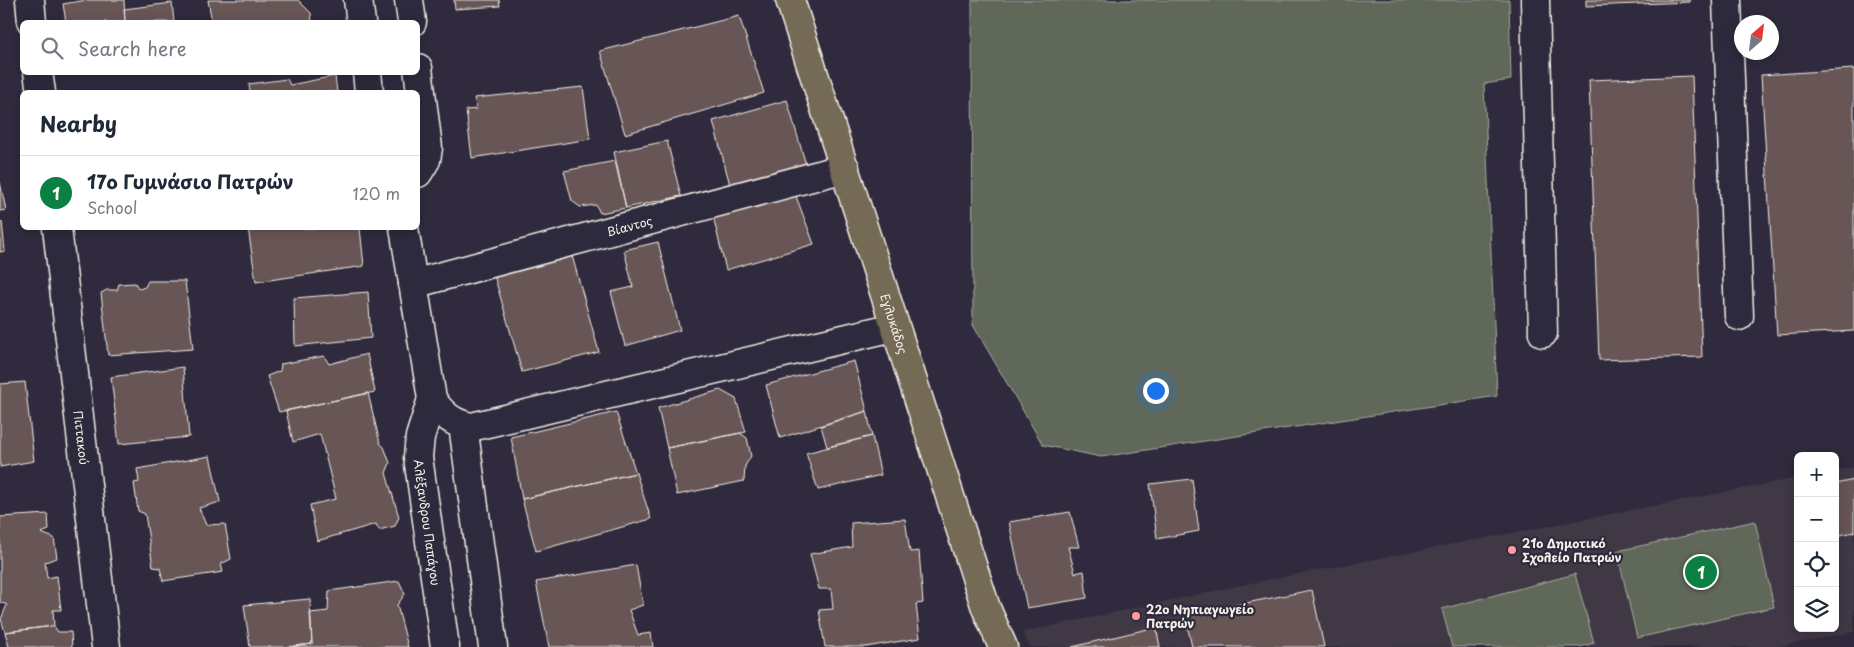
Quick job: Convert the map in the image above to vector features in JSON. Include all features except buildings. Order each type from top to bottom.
[{"type":"main road","name":"Εγλυκάδος","points":[[790,0],[986,608],[1003,647]]},
{"type":"street","points":[[30,0],[32,20]]},
{"type":"street","points":[[358,0],[361,20]]},
{"type":"street","points":[[409,0],[412,20]]},
{"type":"street","points":[[1535,0],[1543,332]]},
{"type":"street","points":[[1727,0],[1739,316]]},
{"type":"street","points":[[38,75],[40,90]]},
{"type":"street","points":[[366,75],[369,90]]},
{"type":"street","points":[[419,75],[428,148],[426,160],[420,170]]},
{"type":"street","name":"Βίαντος","points":[[413,284],[845,168]]},
{"type":"street","name":"Πιττακού","points":[[57,230],[106,647]]},
{"type":"street","name":"Αλέξανδρου Παπάγου","points":[[404,230],[432,399],[420,437],[418,457],[445,647]]},
{"type":"street","points":[[432,399],[445,416],[467,426],[894,327]]},
{"type":"street","points":[[467,426],[494,647]]},
{"type":"shaded area","points":[[1854,467],[1854,632],[1776,647],[1030,647],[1023,632],[1251,583],[1794,479],[1794,632],[1839,632],[1839,470]]},
{"type":"green space","points":[[972,0],[1509,0],[1511,80],[1484,84],[1497,396],[1101,457],[1043,445],[973,325]]},
{"type":"green space","points":[[1755,521],[1774,607],[1637,638],[1617,551]]},
{"type":"green space","points":[[1575,574],[1594,643],[1580,647],[1452,647],[1442,609]]},
{"type":"place","name":"21ο Δημοτικό Σχολείο Πατρών","points":[[1512,550]]},
{"type":"place","name":"17ο Γυμνάσιο Πατρών","points":[[1701,572]]},
{"type":"place","name":"22ο Νηπιαγωγείο Πατρών","points":[[1136,616]]}]
